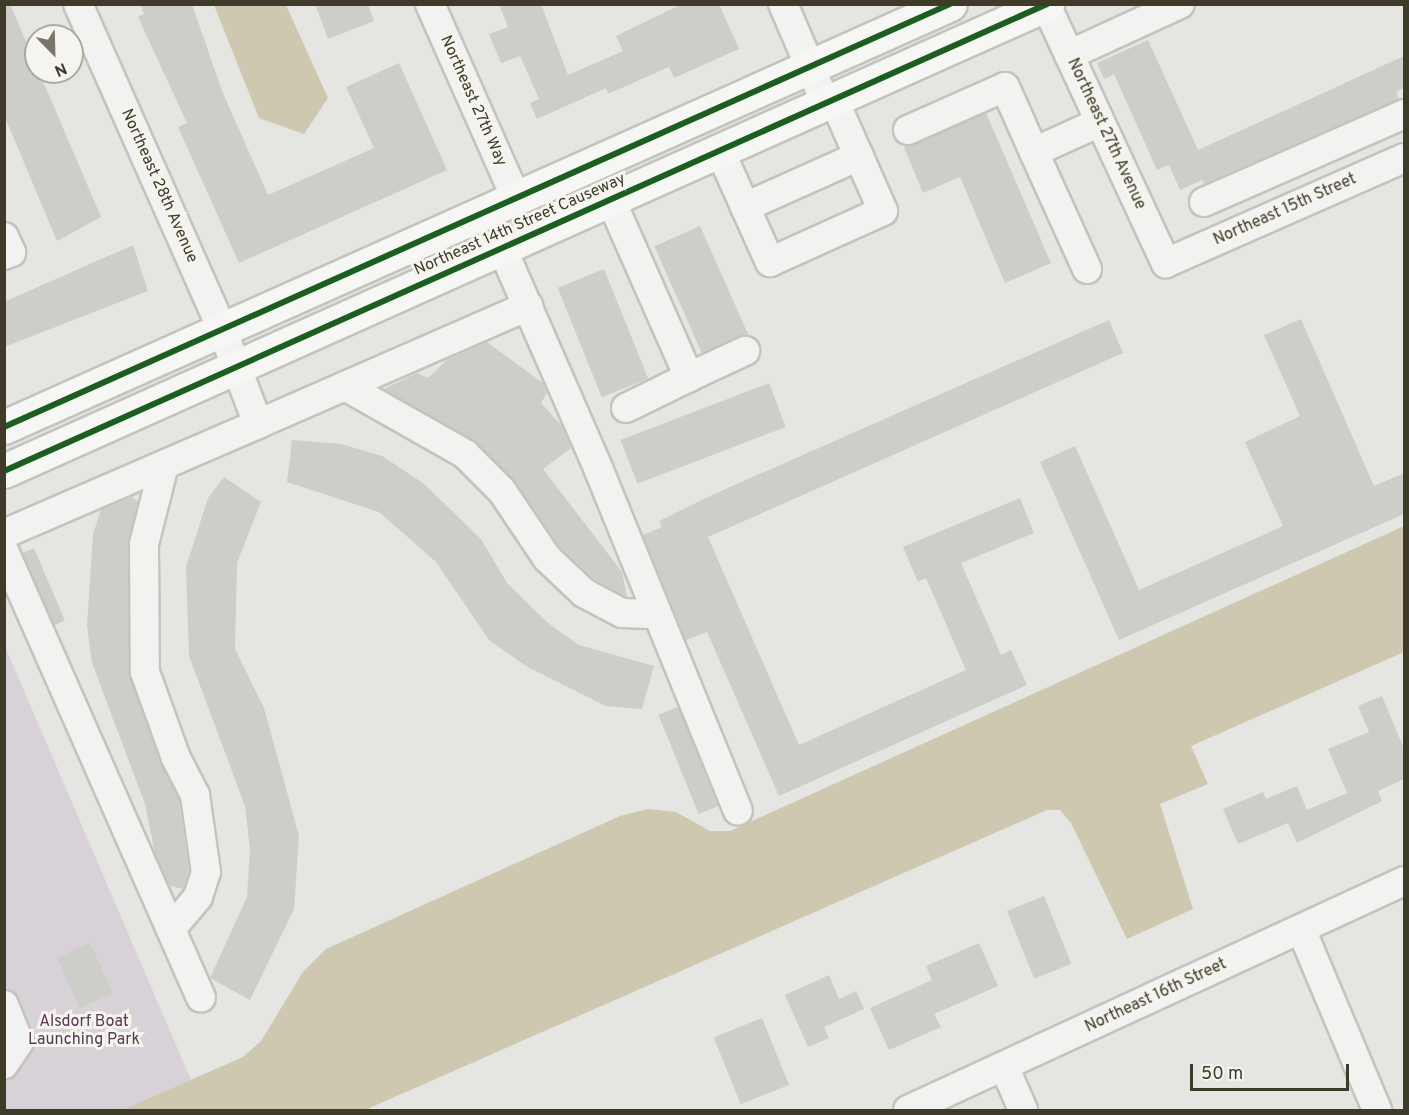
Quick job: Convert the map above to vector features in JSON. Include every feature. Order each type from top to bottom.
[{"type":"main road","name":"Northeast 14th Street Causeway","points":[[4,427],[950,4]]},
{"type":"main road","name":"Northeast 14th Street Causeway","points":[[4,471],[576,216],[610,198],[1046,5]]},
{"type":"main road","points":[[516,198],[543,212],[576,216]]},
{"type":"street","name":"Northeast 28th Avenue","points":[[78,4],[222,329],[258,424]]},
{"type":"street","name":"Northeast 27th Way","points":[[430,4],[516,198]]},
{"type":"street","points":[[1069,55],[1180,4]]},
{"type":"street","name":"Northeast 27th Avenue","points":[[1046,5],[1166,263]]},
{"type":"street","points":[[720,151],[770,262],[883,212],[859,156],[810,67],[788,6]]},
{"type":"street","points":[[908,130],[1005,87],[1087,268]]},
{"type":"street","points":[[1204,202],[1404,114]]},
{"type":"street","points":[[1034,152],[1100,122]]},
{"type":"street","points":[[745,207],[859,156]]},
{"type":"street","name":"Northeast 15th Street","points":[[1166,263],[1404,158]]},
{"type":"street","points":[[610,198],[688,377]]},
{"type":"street","points":[[4,237],[11,252],[4,255]]},
{"type":"street","points":[[502,248],[738,811]]},
{"type":"street","points":[[4,534],[528,306]]},
{"type":"street","points":[[626,408],[745,351]]},
{"type":"street","points":[[345,386],[465,454],[502,491],[547,558],[584,592],[622,614],[657,614]]},
{"type":"street","points":[[164,465],[144,544],[145,672],[176,758],[195,795],[206,872],[198,897],[171,929]]},
{"type":"street","points":[[4,551],[201,998]]},
{"type":"street","name":"Northeast 16th Street","points":[[908,1110],[1404,881]]},
{"type":"street","points":[[1301,929],[1377,1110]]},
{"type":"street","points":[[4,1005],[20,1042],[4,1064]]},
{"type":"street","points":[[1004,1066],[1023,1110]]},
{"type":"green space","name":"Alsdorf Boat Launching Park","points":[[4,644],[191,1080],[122,1110],[5,1110]]},
{"type":"shaded area","points":[[214,5],[286,5],[328,98],[304,134],[259,118]]},
{"type":"shaded area","points":[[1404,526],[1404,652],[1191,746],[1208,784],[1160,804],[1193,909],[1127,939],[1071,823],[1060,810],[1047,810],[365,1110],[122,1110],[243,1057],[261,1041],[303,972],[326,949],[620,816],[648,809],[676,812],[710,831],[730,831]]},
{"type":"building","points":[[4,4],[10,4],[24,37],[24,84],[44,84],[101,217],[57,241],[4,115]]},
{"type":"building","points":[[140,4],[192,4],[222,91],[268,195],[374,148],[346,87],[399,63],[447,170],[239,263],[178,127],[187,123],[138,17],[144,14]]},
{"type":"building","points":[[315,4],[368,4],[374,21],[328,39]]},
{"type":"building","points":[[499,4],[541,4],[568,75],[623,51],[616,36],[682,4],[719,4],[739,49],[674,78],[669,67],[608,94],[606,88],[537,119],[530,103],[539,99],[520,56],[501,63],[489,34],[508,27]]},
{"type":"building","points":[[1148,40],[1198,150],[1404,56],[1404,88],[1396,92],[1399,99],[1204,184],[1202,180],[1180,190],[1169,165],[1157,170],[1114,74],[1104,79],[1097,63]]},
{"type":"building","points":[[986,113],[1051,263],[1005,283],[960,177],[923,193],[904,147]]},
{"type":"building","points":[[700,226],[748,335],[703,355],[654,246]]},
{"type":"building","points":[[133,245],[148,291],[4,347],[4,302]]},
{"type":"building","points":[[604,269],[648,378],[602,397],[558,288]]},
{"type":"building","points":[[1301,319],[1374,486],[1404,473],[1404,514],[1119,640],[1040,462],[1075,446],[1139,590],[1283,526],[1245,442],[1300,416],[1264,335]]},
{"type":"building","points":[[1109,320],[1123,353],[708,537],[799,745],[966,670],[926,578],[918,582],[903,547],[1020,498],[1034,533],[961,563],[1001,655],[1011,650],[1027,685],[779,796],[707,632],[686,640],[643,535],[662,527],[659,521],[712,495]]},
{"type":"building","points":[[487,342],[543,383],[547,393],[541,403],[562,426],[571,448],[543,469],[622,572],[627,597],[594,579],[560,547],[516,482],[476,442],[384,389],[417,373],[428,378],[447,360]]},
{"type":"building","points":[[769,383],[786,427],[637,484],[621,440]]},
{"type":"building","points":[[292,440],[341,444],[382,456],[423,483],[481,539],[507,583],[549,624],[579,645],[654,666],[642,709],[606,706],[526,666],[489,640],[436,562],[379,512],[287,482]]},
{"type":"building","points":[[224,477],[261,502],[237,563],[235,649],[264,708],[299,836],[294,909],[250,1000],[210,978],[247,897],[250,849],[245,806],[189,656],[186,567],[208,498]]},
{"type":"building","points":[[132,497],[138,501],[128,544],[129,673],[161,764],[179,800],[189,871],[183,889],[170,886],[155,853],[145,804],[92,663],[87,626],[93,534],[101,510]]},
{"type":"building","points":[[34,548],[65,621],[54,625],[23,553]]},
{"type":"building","points":[[1382,696],[1404,749],[1404,779],[1378,791],[1382,801],[1297,843],[1288,823],[1238,844],[1223,809],[1263,792],[1266,799],[1297,786],[1307,810],[1347,793],[1328,749],[1369,732],[1358,706]]},
{"type":"building","points":[[678,707],[718,806],[699,814],[659,715]]},
{"type":"building","points":[[1044,896],[1071,964],[1034,979],[1007,911]]},
{"type":"building","points":[[90,943],[112,993],[79,1008],[57,958]]},
{"type":"building","points":[[979,943],[998,986],[934,1014],[941,1027],[889,1050],[870,1008],[932,980],[926,966]]},
{"type":"building","points":[[829,975],[839,999],[856,991],[864,1009],[824,1027],[829,1038],[808,1047],[785,995]]},
{"type":"building","points":[[762,1018],[789,1085],[741,1104],[714,1037]]},
{"type":"cycle path","points":[[4,427],[950,4]]},
{"type":"cycle path","points":[[4,471],[1047,4]]}]
